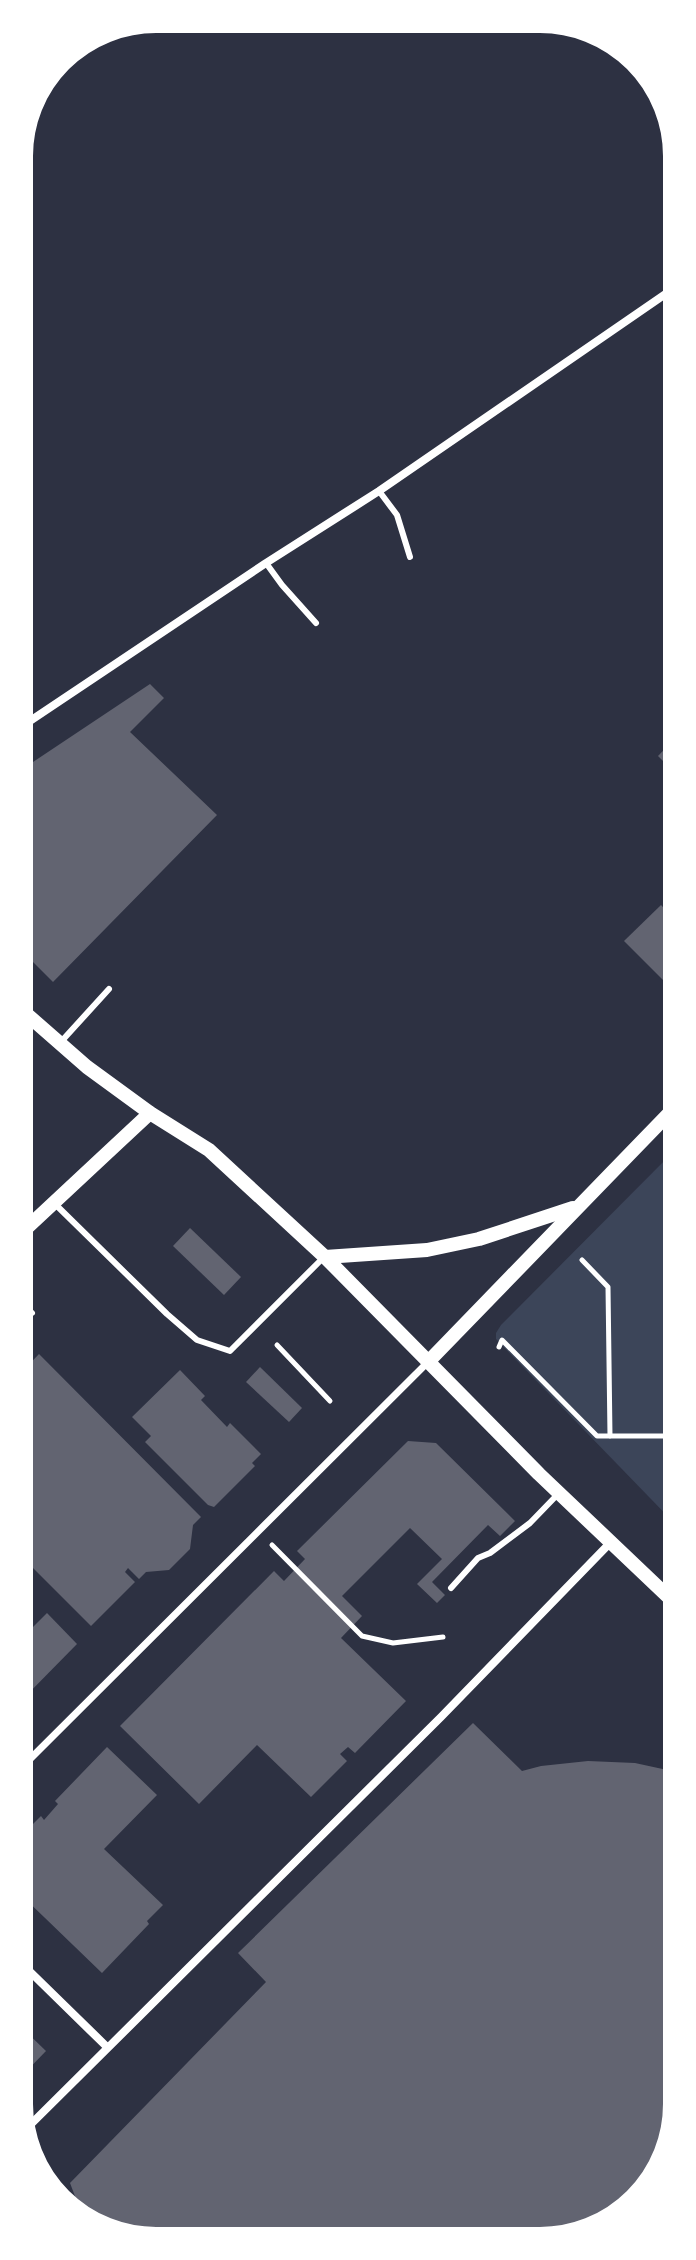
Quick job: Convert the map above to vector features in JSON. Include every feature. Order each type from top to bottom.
[{"type":"street","points":[[28,722],[379,491],[668,292]]},
{"type":"street","points":[[28,1016],[59,1044],[150,1113],[209,1150],[325,1257],[559,1493],[668,1597]]},
{"type":"street","points":[[28,1228],[150,1113]]},
{"type":"street","points":[[28,1761],[429,1361],[668,1114]]},
{"type":"street","points":[[325,1257],[427,1250],[479,1239],[577,1207]]},
{"type":"street","points":[[30,2125],[441,1717],[611,1542]]},
{"type":"street","points":[[28,1970],[107,2047]]},
{"type":"lane","points":[[379,491],[397,515],[410,557]]},
{"type":"lane","points":[[266,563],[316,623]]},
{"type":"lane","points":[[59,1044],[109,989]]},
{"type":"lane","points":[[55,1204],[197,1340],[230,1351],[325,1257]]},
{"type":"lane","points":[[28,1309],[32,1313]]},
{"type":"lane","points":[[451,1588],[478,1558],[490,1553],[530,1523],[559,1493]]},
{"type":"path","points":[[582,1260],[608,1287],[610,1436]]},
{"type":"path","points":[[499,1347],[502,1340],[597,1436],[668,1436]]},
{"type":"path","points":[[277,1345],[330,1401]]},
{"type":"path","points":[[259,1532],[362,1636],[393,1643],[443,1637]]},
{"type":"shaded area","points":[[668,1157],[668,1517],[496,1339],[501,1325]]},
{"type":"building","points":[[150,684],[164,698],[130,732],[217,815],[53,982],[28,957],[28,765]]},
{"type":"building","points":[[668,746],[668,766],[658,756]]},
{"type":"building","points":[[661,905],[668,912],[668,985],[624,941]]},
{"type":"building","points":[[190,1228],[241,1277],[224,1295],[173,1246]]},
{"type":"building","points":[[39,1354],[201,1517],[193,1525],[190,1549],[169,1570],[146,1572],[139,1579],[128,1568],[125,1572],[135,1582],[91,1626],[28,1563],[28,1365]]},
{"type":"building","points":[[260,1367],[302,1408],[289,1422],[246,1382]]},
{"type":"building","points":[[180,1370],[205,1396],[201,1400],[227,1427],[230,1423],[261,1454],[252,1463],[255,1466],[214,1507],[208,1505],[145,1442],[151,1436],[132,1417]]},
{"type":"building","points":[[408,1441],[436,1443],[515,1521],[500,1536],[488,1525],[432,1582],[445,1595],[437,1603],[417,1584],[442,1559],[410,1528],[342,1596],[362,1616],[341,1638],[406,1701],[355,1753],[348,1747],[340,1754],[347,1761],[311,1797],[257,1745],[199,1804],[120,1726],[274,1571],[284,1581],[305,1559],[297,1551]]},
{"type":"building","points":[[47,1613],[77,1644],[28,1694],[28,1632]]},
{"type":"building","points":[[473,1723],[522,1771],[588,1761],[635,1763],[668,1770],[666,2129],[651,2168],[636,2188],[618,2206],[589,2222],[565,2230],[540,2232],[156,2232],[115,2225],[79,2207],[70,2183],[266,1982],[238,1953]]},
{"type":"building","points":[[107,1747],[157,1795],[104,1849],[163,1905],[102,1973],[28,1902],[28,1829],[41,1816],[44,1820],[58,1804],[55,1801]]},
{"type":"building","points":[[28,2034],[46,2051],[28,2070]]}]
